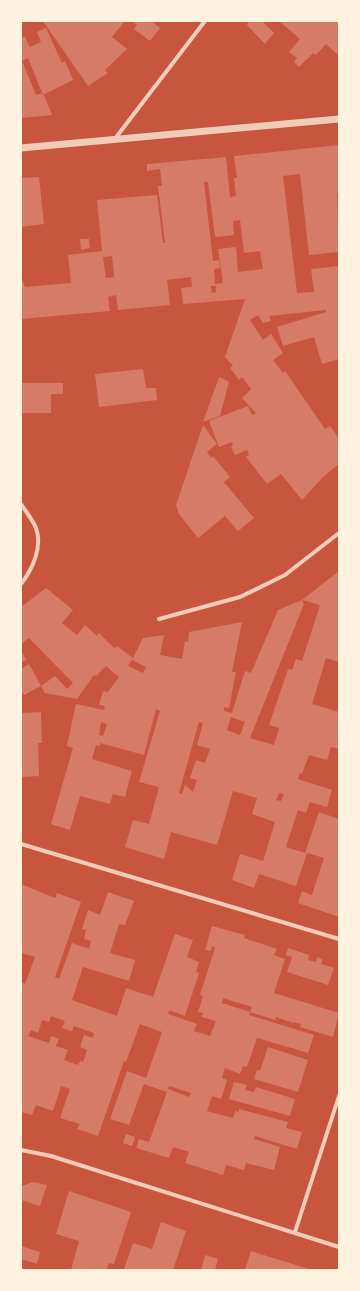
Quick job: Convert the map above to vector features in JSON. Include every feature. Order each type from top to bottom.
[{"type":"street","points":[[114,140],[205,21]]},
{"type":"street","points":[[21,148],[339,119]]},
{"type":"street","points":[[21,504],[36,528],[38,540],[33,565],[21,584]]},
{"type":"street","points":[[159,619],[240,597],[285,575],[339,533]]},
{"type":"street","points":[[21,844],[339,939]]},
{"type":"street","points":[[295,1232],[339,1096]]},
{"type":"street","points":[[21,1150],[51,1156],[339,1247]]},
{"type":"building","points":[[43,21],[123,21],[124,22],[112,37],[127,49],[105,70],[108,73],[88,86]]},
{"type":"building","points":[[132,21],[151,21],[160,28],[150,41],[134,29],[137,25]]},
{"type":"building","points":[[249,21],[262,21],[274,33],[265,44],[247,25]]},
{"type":"building","points":[[279,21],[339,21],[339,56],[326,44],[316,55],[313,53],[299,67],[294,62],[297,58],[289,52],[300,39]]},
{"type":"building","points":[[46,28],[62,63],[65,61],[73,80],[44,95],[52,115],[21,118],[21,38],[25,37],[30,47],[41,42],[37,32]],"holes":[[[28,58],[42,93],[36,95],[22,61]]]},
{"type":"building","points":[[339,145],[339,193],[337,193],[339,252],[309,255],[300,174],[283,176],[297,293],[314,292],[311,269],[339,266],[339,359],[322,364],[314,337],[283,346],[277,327],[326,312],[326,310],[269,316],[271,321],[263,323],[258,315],[250,320],[263,340],[271,334],[283,353],[273,360],[283,373],[285,371],[325,429],[330,426],[339,439],[339,464],[323,477],[302,500],[281,474],[267,484],[246,457],[249,455],[247,450],[235,455],[231,447],[233,445],[232,442],[219,447],[209,421],[248,406],[252,415],[256,413],[242,398],[251,389],[242,377],[239,380],[230,368],[233,366],[225,357],[245,299],[183,304],[181,288],[192,287],[191,277],[167,280],[170,305],[118,310],[116,295],[108,297],[110,311],[21,319],[21,277],[25,287],[71,283],[68,255],[102,251],[97,200],[157,195],[163,243],[165,243],[158,186],[162,186],[160,169],[147,171],[147,164],[226,157],[230,197],[236,196],[234,178],[237,178],[234,156]],"holes":[[[204,182],[208,182],[215,237],[234,235],[233,221],[240,220],[244,253],[260,251],[263,269],[238,272],[236,247],[218,249],[223,283],[215,284],[214,269],[220,268],[219,260],[213,261]],[[112,256],[114,277],[106,278],[103,257]],[[211,286],[216,286],[216,292],[212,293]]]},
{"type":"building","points":[[39,177],[44,224],[21,227],[21,178]]},
{"type":"building","points":[[80,239],[89,239],[90,248],[81,250]]},
{"type":"building","points":[[143,369],[146,388],[156,388],[157,400],[99,407],[95,374]]},
{"type":"building","points":[[219,377],[229,382],[220,416],[203,422]]},
{"type":"building","points":[[21,383],[63,383],[63,394],[51,394],[51,413],[21,413]]},
{"type":"building","points":[[203,425],[217,444],[207,452],[211,458],[213,456],[230,477],[224,482],[254,518],[238,531],[225,516],[198,538],[179,514],[176,505]]},
{"type":"building","points":[[339,571],[339,662],[326,658],[312,704],[339,712],[339,749],[331,747],[327,760],[309,755],[302,774],[300,773],[298,779],[332,790],[327,807],[310,802],[306,813],[298,810],[286,847],[305,853],[319,812],[339,819],[339,917],[298,903],[302,891],[312,895],[324,858],[307,853],[296,886],[259,874],[254,888],[232,880],[240,854],[263,861],[275,822],[252,814],[257,798],[233,791],[217,845],[171,832],[164,859],[125,847],[133,820],[149,824],[159,787],[139,782],[160,711],[156,709],[144,755],[100,743],[100,746],[96,745],[92,759],[132,771],[125,797],[113,794],[110,804],[80,796],[70,830],[51,824],[73,748],[67,746],[76,704],[104,710],[105,706],[99,705],[103,691],[108,692],[119,677],[106,666],[96,676],[94,675],[77,699],[45,693],[41,686],[55,676],[67,689],[73,683],[29,638],[21,644],[21,607],[46,588],[73,610],[62,623],[77,635],[85,625],[97,636],[99,633],[115,649],[117,646],[133,658],[143,638],[164,635],[160,655],[182,659],[185,641],[188,642],[189,632],[242,622],[232,672],[236,672],[229,708],[224,707],[224,711],[232,713],[245,671],[251,673],[278,610],[302,600]],"holes":[[[302,600],[320,605],[302,661],[296,659],[292,670],[288,669],[269,725],[279,728],[274,745],[250,738],[304,604]],[[133,658],[132,660],[146,667],[143,673],[128,666]],[[231,717],[245,722],[240,735],[227,730]],[[101,722],[107,724],[103,736],[99,735]],[[199,722],[203,723],[197,745],[210,749],[205,763],[196,760],[190,778],[197,780],[193,792],[185,785],[182,794],[179,793]],[[279,793],[284,794],[281,801],[276,800]]]},
{"type":"building","points":[[21,650],[26,660],[21,663]]},
{"type":"building","points":[[29,664],[41,686],[24,695],[21,691],[21,669]]},
{"type":"building","points":[[41,712],[42,743],[38,743],[39,776],[21,777],[21,713]]},
{"type":"building","points":[[21,884],[55,898],[57,893],[81,902],[55,977],[59,979],[72,943],[89,949],[91,941],[84,939],[86,930],[82,929],[88,910],[100,915],[108,892],[134,901],[125,925],[119,924],[110,953],[135,960],[129,981],[83,967],[72,1000],[117,1016],[126,988],[153,997],[175,934],[193,940],[187,957],[199,962],[196,972],[199,973],[185,1016],[169,1010],[168,1014],[197,1024],[194,1031],[210,1036],[216,1021],[201,1017],[203,1013],[198,1012],[203,996],[200,995],[215,948],[212,946],[211,951],[205,950],[212,926],[245,935],[244,938],[277,949],[274,955],[285,959],[274,993],[339,1013],[333,1037],[300,1027],[301,1024],[276,1017],[275,1020],[250,1012],[249,1015],[314,1035],[308,1053],[257,1038],[247,1067],[243,1066],[240,1074],[225,1068],[222,1078],[227,1080],[221,1099],[212,1096],[207,1111],[233,1118],[235,1111],[239,1112],[239,1109],[288,1122],[286,1128],[302,1132],[297,1149],[255,1136],[254,1139],[280,1147],[274,1170],[246,1163],[244,1170],[226,1165],[223,1175],[185,1163],[189,1152],[173,1147],[169,1158],[136,1148],[139,1139],[149,1142],[167,1092],[144,1084],[129,1125],[110,1119],[127,1071],[146,1078],[162,1032],[140,1024],[126,1062],[124,1061],[98,1136],[77,1129],[80,1124],[60,1118],[70,1089],[61,1086],[53,1111],[36,1105],[32,1115],[21,1112],[21,982],[25,984],[35,957],[21,953]],"holes":[[[223,998],[252,1007],[250,1012],[222,1003]],[[51,1016],[65,1021],[62,1028],[72,1031],[74,1026],[94,1033],[93,1038],[84,1035],[80,1047],[87,1050],[83,1062],[80,1061],[78,1065],[64,1060],[68,1050],[56,1046],[59,1039],[51,1036],[49,1043],[28,1036],[31,1030],[38,1033],[42,1020],[49,1022]],[[169,1086],[191,1093],[189,1097],[168,1089]]]},
{"type":"building","points":[[288,948],[309,955],[308,960],[316,962],[317,957],[322,959],[321,964],[334,968],[328,985],[287,972],[292,957],[286,955]]},
{"type":"building","points":[[268,1047],[308,1060],[298,1092],[254,1079],[257,1070],[260,1071]]},
{"type":"building","points":[[234,1082],[247,1085],[245,1090],[254,1092],[256,1087],[295,1099],[290,1116],[229,1099]]},
{"type":"building","points":[[126,1134],[135,1137],[132,1146],[123,1143]]},
{"type":"building","points":[[33,1182],[47,1185],[40,1206],[21,1200],[22,1186]]},
{"type":"building","points":[[69,1191],[131,1212],[114,1264],[109,1263],[106,1270],[71,1270],[79,1241],[56,1234]]},
{"type":"building","points":[[161,1222],[186,1231],[173,1270],[124,1269],[133,1243],[152,1249]]},
{"type":"building","points":[[21,1246],[40,1252],[37,1264],[21,1259]]},
{"type":"building","points":[[251,1251],[312,1270],[245,1270]]},
{"type":"building","points":[[205,1255],[218,1259],[215,1270],[201,1270]]}]
